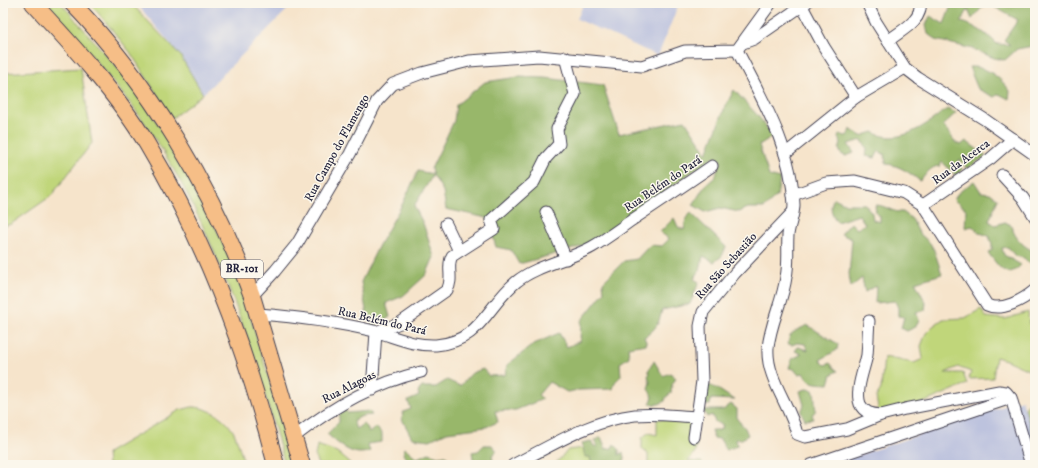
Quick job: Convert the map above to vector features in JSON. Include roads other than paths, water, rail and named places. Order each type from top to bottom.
[{"type":"highway","name":"BR-101","points":[[33,3],[68,42],[122,108],[147,143],[187,215],[207,257],[231,317],[276,465]]},
{"type":"highway","name":"BR-101","points":[[72,3],[93,25],[117,56],[177,140],[225,233],[252,296],[258,314],[302,465]]},
{"type":"street","points":[[740,46],[771,3]]},
{"type":"street","points":[[867,3],[905,68],[1035,155]]},
{"type":"street","points":[[888,40],[916,18],[920,12],[920,3]]},
{"type":"street","points":[[740,46],[754,39],[804,4],[824,47],[856,98]]},
{"type":"street","name":"Rua Campo do Flamengo","points":[[252,296],[275,272],[297,244],[350,154],[377,101],[393,84],[422,73],[469,61],[540,56],[565,57],[642,66],[685,51],[740,46]]},
{"type":"street","points":[[740,46],[774,122],[785,154],[793,194],[793,213],[789,233],[786,278],[768,348],[771,371],[793,418],[797,434],[805,437],[847,429],[881,415],[999,391],[1006,392],[1011,398],[1031,465]]},
{"type":"street","points":[[372,390],[376,332],[400,323],[447,290],[450,282],[450,259],[459,250],[494,229],[491,220],[534,182],[546,158],[559,144],[557,129],[575,94],[565,57]]},
{"type":"street","points":[[785,154],[856,98],[905,68]]},
{"type":"street","name":"Rua da Acerca","points":[[923,205],[990,159],[1013,139]]},
{"type":"street","name":"Rua Belém do Pará","points":[[258,314],[315,319],[376,332],[400,340],[422,344],[448,343],[463,338],[482,322],[501,296],[520,280],[531,273],[566,259],[604,240],[712,166]]},
{"type":"street","points":[[1002,175],[1023,198],[1035,217]]},
{"type":"street","points":[[793,194],[826,183],[854,181],[904,193],[923,205],[987,305],[993,308],[1002,307],[1028,296],[1035,290]]},
{"type":"street","points":[[546,212],[566,259]]},
{"type":"street","name":"Rua São Sebastião","points":[[694,437],[702,381],[700,326],[703,312],[719,290],[793,213]]},
{"type":"street","points":[[446,224],[459,250]]},
{"type":"street","points":[[869,321],[867,354],[858,393],[863,409],[869,413],[881,415]]},
{"type":"street","name":"Rua Alagoas","points":[[294,437],[328,412],[393,380],[421,372]]},
{"type":"street","points":[[811,465],[1011,398]]},
{"type":"street","points":[[512,465],[575,434],[621,417],[654,414],[697,417]]}]
